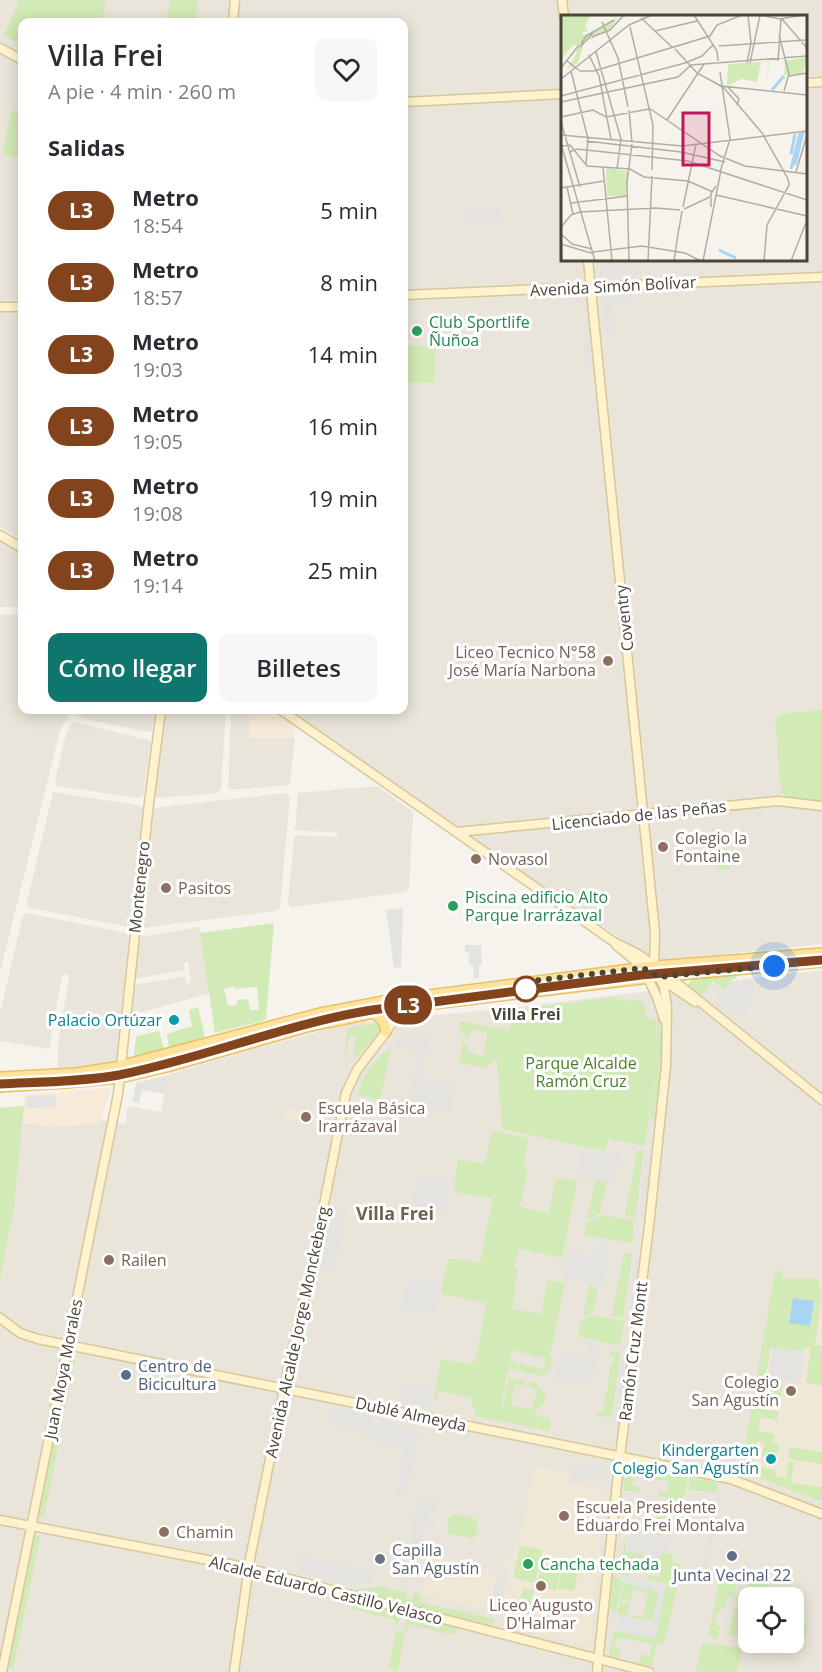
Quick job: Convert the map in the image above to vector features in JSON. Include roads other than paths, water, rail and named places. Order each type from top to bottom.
[{"type":"main road","points":[[0,1077],[76,1073],[122,1066],[356,1005],[654,966],[822,953]]},
{"type":"main road","points":[[0,1087],[120,1078],[171,1066],[311,1026],[400,1008],[658,977],[820,961]]},
{"type":"main road","points":[[373,1013],[381,1018],[386,1026],[386,1032]]},
{"type":"street","points":[[233,18],[235,0]]},
{"type":"street","points":[[562,0],[564,15]]},
{"type":"street","points":[[0,48],[18,58]]},
{"type":"street","points":[[408,102],[561,94]]},
{"type":"street","name":"Coventry","points":[[588,261],[644,815],[655,933],[654,966],[658,977]]},
{"type":"street","name":"Avenida Simón Bolívar","points":[[408,295],[822,277]]},
{"type":"street","points":[[0,307],[18,307]]},
{"type":"street","points":[[0,535],[18,546]]},
{"type":"street","name":"Montenegro","points":[[122,1066],[128,984],[161,714]]},
{"type":"street","points":[[287,714],[614,942],[638,954],[654,966]]},
{"type":"street","name":"Licenciado de las Peñas","points":[[457,832],[778,801],[822,806]]},
{"type":"street","points":[[480,849],[480,836],[487,830]]},
{"type":"street","points":[[614,942],[621,951],[643,968]]},
{"type":"street","name":"Ramón Cruz Montt","points":[[597,1672],[666,1066],[667,1031],[661,1008],[658,977],[643,968]]},
{"type":"street","points":[[658,977],[702,1005],[822,1100]]},
{"type":"street","name":"Avenida Alcalde Jorge Monckeberg","points":[[234,1672],[249,1568],[346,1093],[363,1061],[386,1032],[406,998]]},
{"type":"street","name":"Juan Moya Morales","points":[[2,1672],[111,1132],[122,1066]]},
{"type":"street","name":"Dublé Almeyda","points":[[0,1318],[25,1335],[68,1345],[731,1479],[822,1514]]},
{"type":"street","name":"Alcalde Eduardo Castillo Velasco","points":[[0,1520],[32,1524],[249,1568],[649,1672]]},
{"type":"water","points":[[793,1298],[814,1301],[810,1326],[789,1323]]},
{"type":"metro line","name":"L3","points":[[0,1084],[80,1080],[118,1075],[328,1019],[372,1010],[641,975],[822,960]]},
{"type":"place","name":"Club Sportlife Ñuñoa","points":[[417,331]]},
{"type":"place","name":"Liceo Tecnico N°58 José María Narbona","points":[[608,661]]},
{"type":"place","name":"Colegio la Fontaine","points":[[663,847]]},
{"type":"place","name":"Novasol","points":[[476,859]]},
{"type":"place","name":"Pasitos","points":[[166,888]]},
{"type":"place","name":"Piscina edificio Alto Parque Irarrázaval","points":[[453,906]]},
{"type":"place","name":"Villa Frei","points":[[526,989]]},
{"type":"place","name":"Palacio Ortúzar","points":[[174,1020]]},
{"type":"place","name":"Escuela Básica Irarrázaval","points":[[306,1117]]},
{"type":"place","name":"Railen","points":[[109,1260]]},
{"type":"place","name":"Centro de Bicicultura","points":[[126,1375]]},
{"type":"place","name":"Colegio San Agustín","points":[[791,1391]]},
{"type":"place","name":"Kindergarten Colegio San Agustín","points":[[771,1459]]},
{"type":"place","name":"Escuela Presidente Eduardo Frei Montalva","points":[[564,1516]]},
{"type":"place","name":"Chamin","points":[[164,1532]]},
{"type":"place","name":"Junta Vecinal 22","points":[[732,1556]]},
{"type":"place","name":"Capilla San Agustín","points":[[380,1559]]},
{"type":"place","name":"Cancha techada","points":[[528,1564]]},
{"type":"place","name":"Liceo Augusto D'Halmar","points":[[541,1586]]},
{"type":"district","name":"Villa Frei","points":[[395,1214]]},
{"type":"park label","name":"Parque Alcalde Ramón Cruz","points":[[581,1072]]}]
